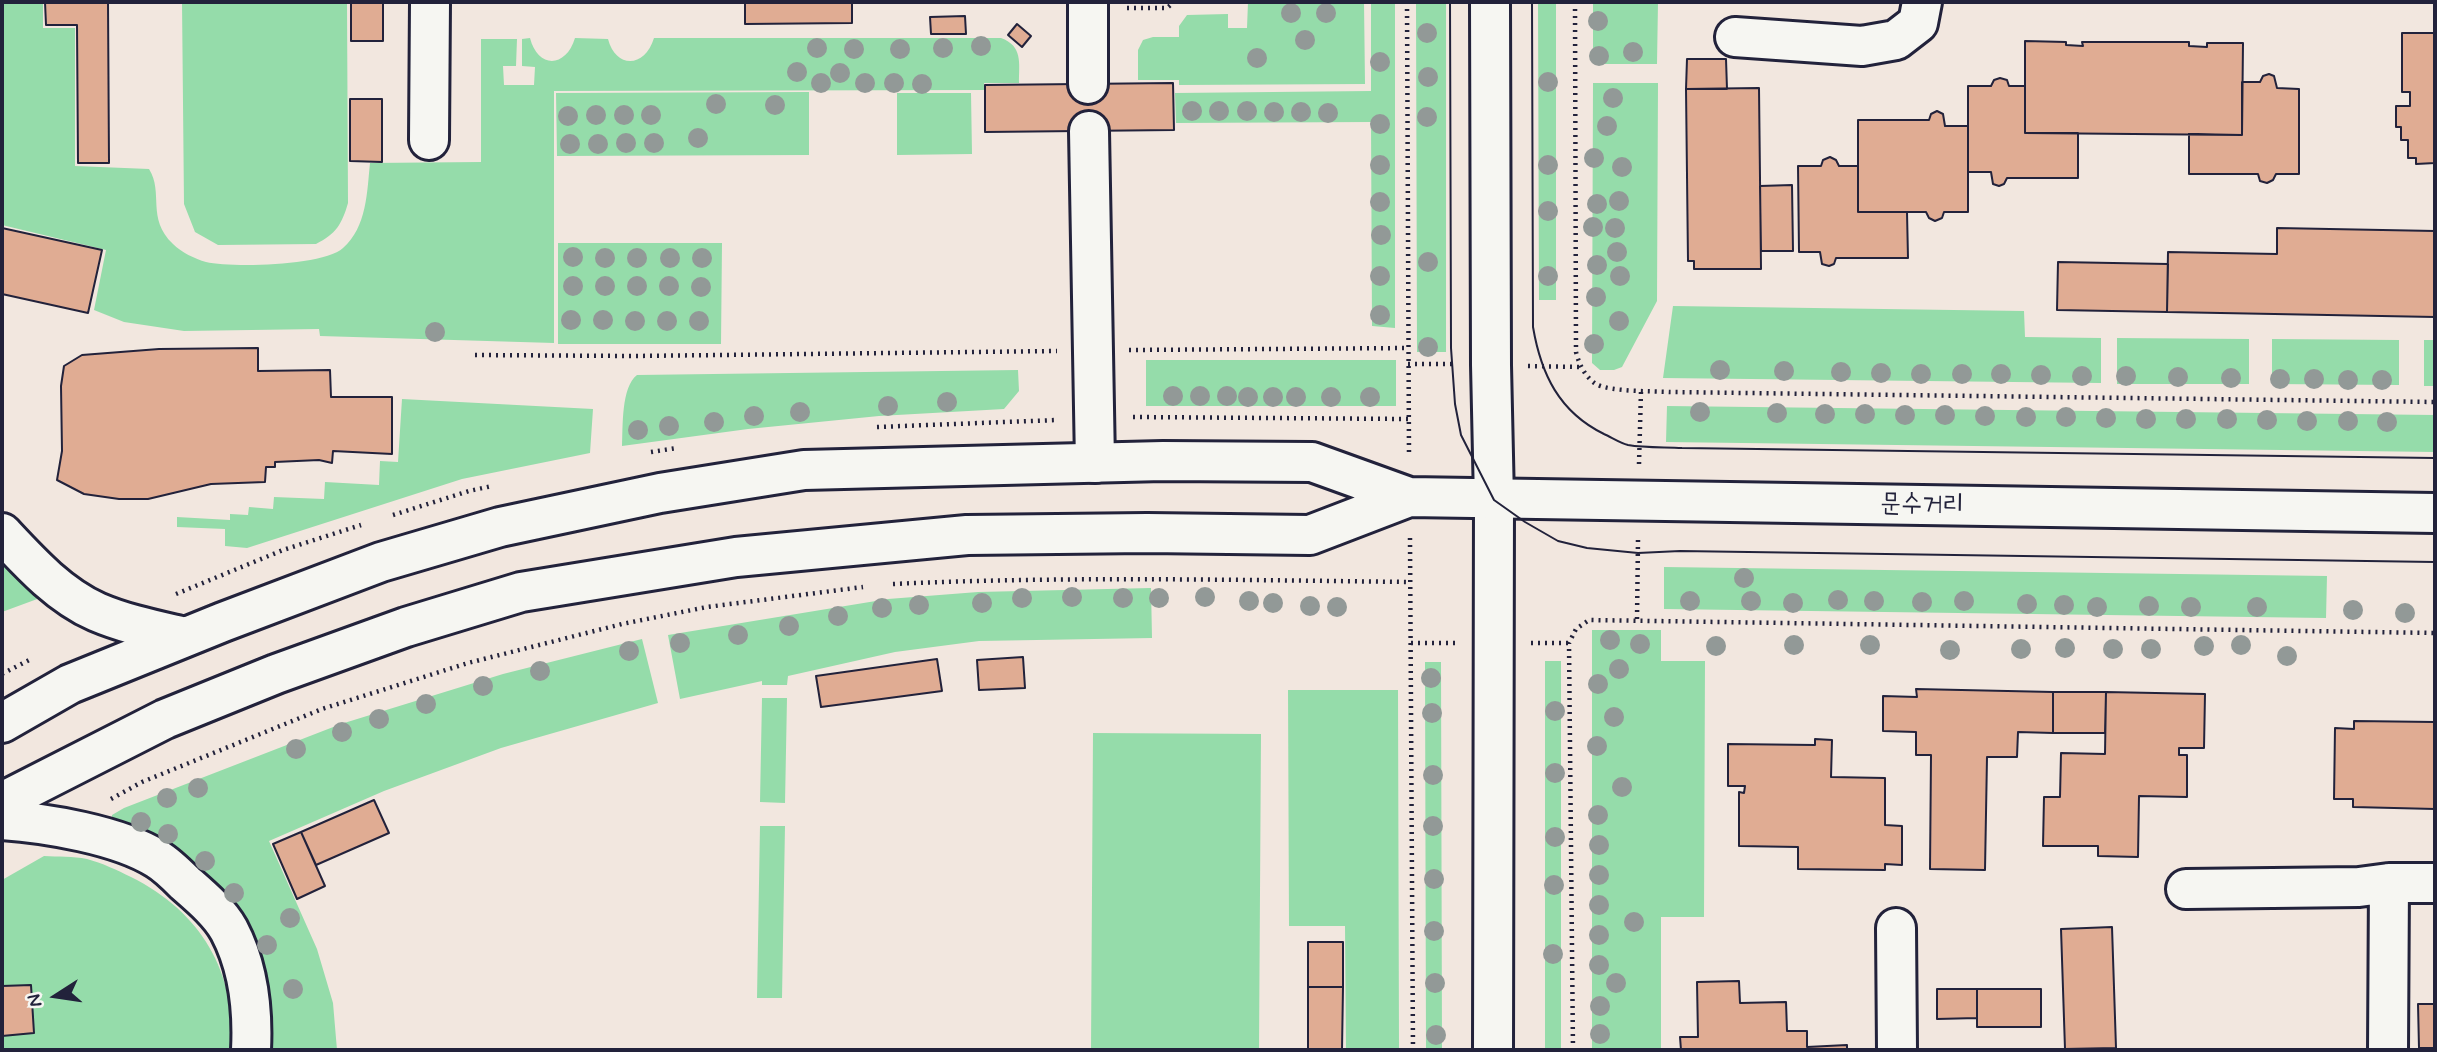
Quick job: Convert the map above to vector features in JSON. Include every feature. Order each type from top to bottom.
[{"type":"main road","points":[[429,140],[430,2]]},
{"type":"main road","points":[[1490,2],[1494,500],[1493,1050]]},
{"type":"main road","points":[[1735,37],[1862,46],[1896,40],[1918,23],[1922,2]]},
{"type":"main road","points":[[1088,5],[1088,84]]},
{"type":"main road","points":[[1090,131],[1095,463]]},
{"type":"main road","points":[[2,723],[70,684],[185,637],[394,558],[500,527],[660,493],[804,470],[1095,463],[1312,462],[1409,497]]},
{"type":"main road","points":[[2,802],[165,719],[251,684],[406,627],[521,592],[736,557],[967,536],[1147,533],[1310,536],[1409,497]]},
{"type":"main road","name":"문수거리","points":[[1409,497],[2435,513]]},
{"type":"main road","points":[[2,534],[44,576],[96,611],[146,628],[185,637]]},
{"type":"main road","points":[[2,820],[59,828],[126,844],[158,859],[206,902],[228,929],[241,959],[248,989],[251,1050]]},
{"type":"main road","points":[[2388,1050],[2389,883]]},
{"type":"main road","points":[[2186,889],[2360,887],[2389,883],[2435,883]]},
{"type":"main road","points":[[1896,928],[1897,1050]]},
{"type":"path","points":[[1088,5],[1167,8],[1174,2]]},
{"type":"path","points":[[1407,2],[1408,364]]},
{"type":"path","points":[[1575,2],[1576,352],[1580,367],[1597,385],[1622,390],[1670,392],[2435,402]]},
{"type":"path","points":[[475,355],[634,356],[1408,348]]},
{"type":"path","points":[[883,584],[1127,578],[1410,582]]},
{"type":"path","points":[[59,828],[142,782],[322,709],[468,663],[622,624],[707,607],[869,586]]},
{"type":"path","points":[[1573,1050],[1569,643],[1576,629],[1588,620],[2435,633]]},
{"type":"path","points":[[1411,643],[1413,1050]]},
{"type":"green space","points":[[2,2],[43,2],[43,28],[75,28],[75,166],[149,169],[155,187],[157,215],[165,234],[176,247],[188,255],[218,264],[298,262],[317,259],[343,248],[351,240],[361,220],[370,163],[481,162],[481,39],[517,39],[516,66],[503,66],[504,85],[534,85],[535,67],[522,66],[522,39],[530,38],[534,48],[545,60],[552,61],[565,55],[575,38],[608,39],[617,56],[631,61],[644,55],[654,38],[1001,38],[1016,50],[1019,83],[984,83],[984,90],[554,91],[554,343],[320,336],[319,329],[184,331],[124,322],[94,310],[106,250],[2,225]]},
{"type":"green space","points":[[182,2],[347,2],[348,203],[337,228],[323,240],[316,244],[218,245],[195,232],[184,204]]},
{"type":"green space","points":[[1248,2],[1364,2],[1365,84],[1179,85],[1179,80],[1138,80],[1138,50],[1143,40],[1153,37],[1179,37],[1179,26],[1187,15],[1228,14],[1228,28],[1247,28]]},
{"type":"green space","points":[[1371,2],[1395,2],[1395,328],[1372,326],[1371,122],[1176,123],[1175,93],[1371,91]]},
{"type":"green space","points":[[1416,2],[1446,2],[1446,352],[1417,352]]},
{"type":"green space","points":[[1538,2],[1556,2],[1556,300],[1539,300]]},
{"type":"green space","points":[[1593,2],[1658,2],[1657,64],[1593,64]]},
{"type":"green space","points":[[1593,83],[1658,83],[1657,301],[1622,367],[1614,370],[1600,370],[1592,363]]},
{"type":"green space","points":[[809,92],[809,155],[557,156],[556,93]]},
{"type":"green space","points":[[897,93],[971,93],[972,154],[897,155]]},
{"type":"green space","points":[[558,243],[722,243],[721,344],[558,344]]},
{"type":"green space","points":[[1673,306],[2024,311],[2025,337],[2101,338],[2101,383],[1663,378]]},
{"type":"green space","points":[[2117,338],[2249,339],[2249,384],[2117,384]]},
{"type":"green space","points":[[2272,339],[2399,340],[2399,385],[2272,384]]},
{"type":"green space","points":[[2424,340],[2435,340],[2435,386],[2424,386]]},
{"type":"green space","points":[[1146,360],[1396,360],[1396,406],[1146,406]]},
{"type":"green space","points":[[1018,370],[1019,391],[1004,409],[879,416],[748,429],[622,446],[625,398],[637,375]]},
{"type":"green space","points":[[402,399],[593,409],[590,453],[462,479],[247,548],[225,546],[225,529],[177,527],[177,517],[230,520],[230,514],[248,515],[249,507],[273,509],[274,497],[324,499],[325,482],[379,485],[380,461],[398,462]]},
{"type":"green space","points":[[1667,406],[2435,415],[2435,452],[1666,442]]},
{"type":"green space","points":[[2,557],[5,560],[40,598],[2,612]]},
{"type":"green space","points":[[1664,567],[2327,576],[2326,618],[1664,609]]},
{"type":"green space","points":[[1151,588],[1152,638],[979,641],[895,652],[788,676],[787,685],[762,685],[762,681],[680,699],[668,635],[888,599],[978,592]]},
{"type":"green space","points":[[1592,630],[1661,630],[1661,661],[1705,661],[1704,917],[1661,917],[1661,1050],[1592,1050]]},
{"type":"green space","points":[[642,639],[658,703],[501,748],[384,791],[269,841],[317,949],[333,1003],[337,1050],[271,1050],[273,1030],[267,986],[247,927],[201,871],[160,844],[112,821],[112,815],[124,808],[341,724],[503,674]]},
{"type":"green space","points":[[1545,661],[1561,661],[1561,1050],[1545,1050]]},
{"type":"green space","points":[[1425,662],[1441,662],[1442,1050],[1426,1050]]},
{"type":"green space","points":[[1288,690],[1398,690],[1399,1050],[1346,1050],[1345,926],[1289,926]]},
{"type":"green space","points":[[762,698],[787,698],[785,803],[760,802]]},
{"type":"green space","points":[[1093,733],[1261,734],[1259,1050],[1091,1050]]},
{"type":"green space","points":[[760,826],[785,826],[782,998],[757,998]]},
{"type":"green space","points":[[44,856],[82,858],[104,865],[156,891],[177,908],[210,947],[220,970],[228,995],[231,1050],[2,1050],[2,880]]},
{"type":"building","points":[[45,2],[108,2],[109,163],[78,163],[77,25],[46,25]]},
{"type":"building","points":[[351,2],[383,2],[383,41],[351,41]]},
{"type":"building","points":[[745,2],[852,2],[852,23],[745,24]]},
{"type":"building","points":[[965,16],[966,34],[931,34],[930,17]]},
{"type":"building","points":[[1017,24],[1031,36],[1022,47],[1008,35]]},
{"type":"building","points":[[2402,33],[2435,33],[2435,163],[2416,164],[2416,158],[2408,158],[2408,140],[2401,140],[2401,127],[2396,127],[2396,106],[2410,106],[2410,92],[2402,92]]},
{"type":"building","points":[[2025,41],[2066,42],[2066,45],[2083,46],[2082,42],[2189,42],[2189,46],[2207,47],[2207,43],[2243,43],[2242,135],[2025,133]]},
{"type":"building","points":[[1687,59],[1726,59],[1727,89],[1686,89]]},
{"type":"building","points":[[2263,76],[2274,76],[2277,88],[2299,89],[2299,174],[2276,174],[2273,180],[2267,183],[2260,181],[2258,174],[2189,174],[2189,134],[2242,135],[2242,82],[2260,82]]},
{"type":"building","points":[[1994,80],[2007,80],[2009,86],[2025,86],[2025,133],[2078,133],[2078,178],[2007,178],[2004,184],[1999,186],[1993,184],[1991,172],[1968,172],[1968,86],[1991,86]]},
{"type":"building","points":[[1173,83],[1174,130],[985,132],[985,85]]},
{"type":"building","points":[[1759,88],[1761,269],[1694,269],[1694,261],[1688,261],[1686,89]]},
{"type":"building","points":[[350,99],[382,99],[382,162],[350,161]]},
{"type":"building","points":[[1937,111],[1943,114],[1945,126],[1968,126],[1968,212],[1944,212],[1942,218],[1935,221],[1929,218],[1926,212],[1858,212],[1858,120],[1929,120],[1931,114]]},
{"type":"building","points":[[1830,157],[1836,160],[1839,166],[1858,166],[1858,212],[1907,212],[1908,258],[1836,258],[1834,264],[1829,266],[1822,264],[1820,252],[1799,252],[1798,166],[1821,166],[1823,160]]},
{"type":"building","points":[[1792,185],[1793,251],[1761,251],[1760,186]]},
{"type":"building","points":[[2,228],[102,250],[88,313],[2,294]]},
{"type":"building","points":[[2277,228],[2435,231],[2435,317],[2167,312],[2168,252],[2277,254]]},
{"type":"building","points":[[2058,262],[2168,264],[2167,312],[2057,310]]},
{"type":"building","points":[[258,348],[258,371],[330,370],[331,397],[392,397],[392,454],[333,451],[332,463],[319,460],[275,462],[275,467],[266,467],[265,482],[211,484],[148,499],[119,499],[84,494],[57,480],[62,451],[61,386],[64,366],[82,355],[159,349]]},
{"type":"building","points":[[1023,657],[1025,688],[979,690],[977,660]]},
{"type":"building","points":[[937,659],[942,691],[821,707],[816,676]]},
{"type":"building","points":[[1916,689],[2053,692],[2053,733],[2018,732],[2017,757],[1987,757],[1985,870],[1930,869],[1931,755],[1916,755],[1916,732],[1883,731],[1883,696],[1917,697]]},
{"type":"building","points":[[2053,692],[2106,692],[2105,733],[2053,733]]},
{"type":"building","points":[[2106,692],[2205,694],[2204,748],[2179,748],[2179,755],[2187,755],[2187,797],[2139,796],[2138,857],[2098,856],[2098,846],[2043,846],[2044,797],[2060,797],[2061,753],[2105,754]]},
{"type":"building","points":[[2354,721],[2435,722],[2435,809],[2353,807],[2353,799],[2334,799],[2335,728],[2354,729]]},
{"type":"building","points":[[1815,739],[1832,740],[1831,777],[1885,778],[1885,825],[1902,826],[1902,865],[1885,864],[1885,870],[1798,869],[1798,847],[1739,846],[1739,792],[1744,793],[1745,786],[1728,786],[1728,744],[1815,745]]},
{"type":"building","points":[[374,800],[389,833],[316,865],[301,832]]},
{"type":"building","points":[[301,832],[325,886],[297,899],[273,844]]},
{"type":"building","points":[[2112,927],[2116,1048],[2065,1049],[2061,929]]},
{"type":"building","points":[[1308,942],[1343,942],[1343,987],[1308,987]]},
{"type":"building","points":[[1739,981],[1740,1003],[1786,1002],[1787,1031],[1807,1031],[1807,1047],[1847,1045],[1847,1050],[1681,1050],[1680,1037],[1698,1037],[1697,982]]},
{"type":"building","points":[[31,985],[34,1033],[2,1036],[2,986]]},
{"type":"building","points":[[1308,987],[1343,987],[1342,1050],[1308,1050]]},
{"type":"building","points":[[1937,989],[1977,989],[1977,1018],[1937,1019]]},
{"type":"building","points":[[1977,989],[2041,989],[2041,1027],[1977,1027]]},
{"type":"building","points":[[2418,1004],[2435,1004],[2435,1048],[2419,1048]]},
{"type":"tram line","points":[[1450,2],[1451,348],[1455,404],[1461,435],[1494,500],[1558,541],[1587,548],[1638,553],[1680,551],[2435,562]]},
{"type":"tram line","points":[[1532,2],[1533,327],[1547,376],[1564,403],[1588,425],[1616,440],[1635,446],[1682,448],[2435,458]]}]
